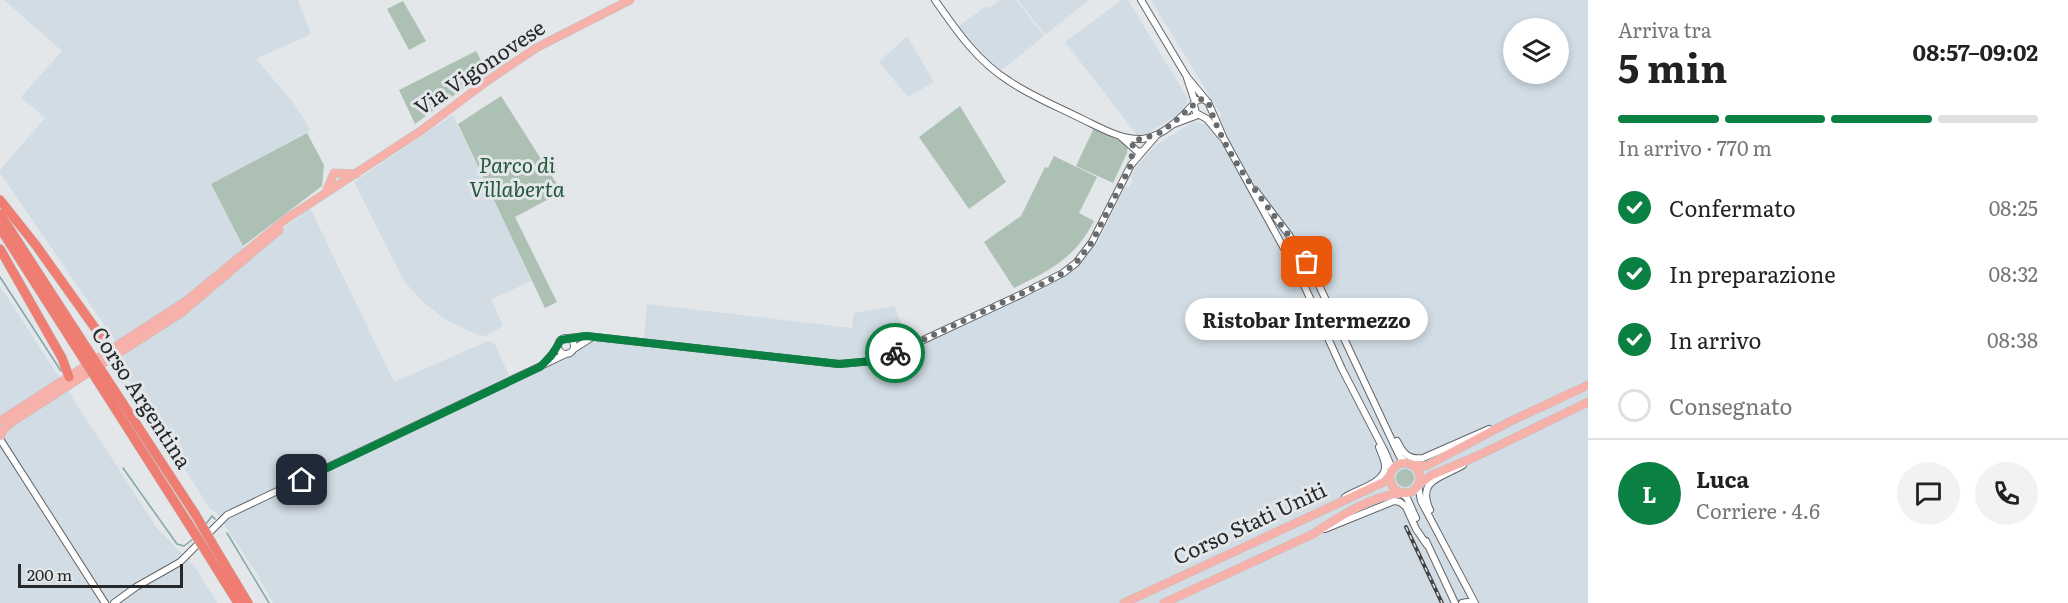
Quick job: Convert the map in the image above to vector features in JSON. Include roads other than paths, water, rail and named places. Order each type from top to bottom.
[{"type":"highway","points":[[0,200],[35,244],[111,353]]},
{"type":"highway","name":"Corso Argentina","points":[[0,214],[237,603]]},
{"type":"highway","name":"Corso Argentina","points":[[0,228],[85,352]]},
{"type":"highway","points":[[0,249],[72,379]]},
{"type":"highway","name":"Corso Argentina","points":[[101,378],[195,514],[248,603]]},
{"type":"main road","name":"Via Vigonovese","points":[[1,429],[192,296],[279,224],[326,192],[338,179],[356,174],[536,48],[630,0]]},
{"type":"main road","name":"Via Vigonovese","points":[[111,353],[166,324],[190,306],[304,207]]},
{"type":"main road","points":[[166,324],[168,313]]},
{"type":"main road","points":[[1588,385],[1509,422],[1426,466],[1398,465],[1390,474],[1392,486],[1400,493],[1411,492],[1418,485],[1446,468],[1475,457],[1588,402]]},
{"type":"main road","points":[[1410,465],[1418,472],[1418,485]]},
{"type":"main road","name":"Corso Stati Uniti","points":[[1124,603],[1379,485],[1390,474]]},
{"type":"main road","name":"Corso Stati Uniti","points":[[1164,603],[1313,534],[1377,499],[1400,493]]},
{"type":"street","points":[[935,0],[960,36],[998,74],[1022,89],[1120,136],[1139,139],[1145,143],[1144,150]]},
{"type":"street","points":[[1141,0],[1187,78],[1194,111],[1224,139]]},
{"type":"street","points":[[1187,78],[1208,103],[1224,139],[1249,182],[1289,236],[1316,279],[1399,453],[1410,465]]},
{"type":"street","points":[[540,367],[558,347],[561,340],[580,336],[819,362],[853,364],[891,355],[1063,273],[1082,257],[1092,242],[1131,165],[1158,134],[1194,103],[1200,99],[1208,103]]},
{"type":"street","points":[[1172,124],[1208,113],[1208,103]]},
{"type":"street","points":[[1131,165],[1131,144],[1139,139],[1158,134]]},
{"type":"street","points":[[1120,136],[1138,152],[1144,150]]},
{"type":"street","points":[[1249,182],[1259,206],[1304,285],[1377,441],[1388,459],[1390,474]]},
{"type":"street","points":[[1,429],[105,603],[112,603],[180,562],[227,515],[570,353],[592,337]]},
{"type":"street","points":[[568,338],[573,343],[574,349]]},
{"type":"street","points":[[558,347],[560,352],[566,354]]},
{"type":"street","points":[[1378,409],[1403,452],[1416,459],[1509,422]]},
{"type":"street","points":[[1331,506],[1352,492],[1377,481],[1384,474],[1385,465],[1377,441]]},
{"type":"street","points":[[1439,536],[1425,499],[1426,486],[1475,457]]},
{"type":"street","points":[[1418,485],[1420,501],[1474,602]]},
{"type":"street","points":[[1400,493],[1407,498],[1455,603]]},
{"type":"street","points":[[1313,534],[1394,501],[1406,507],[1416,529],[1427,545]]},
{"type":"street","points":[[1462,603],[1474,602]]},
{"type":"waterway","points":[[0,277],[61,371]]},
{"type":"waterway","points":[[123,468],[177,544],[184,546],[193,539]]},
{"type":"waterway","points":[[206,524],[212,516],[215,519]]},
{"type":"waterway","points":[[227,533],[269,603]]},
{"type":"railway","points":[[1406,527],[1442,603]]},
{"type":"place","name":"Ristobar Intermezzo","points":[[1307,262]]},
{"type":"park label","name":"Parco di Villaberta","points":[[517,178]]}]
